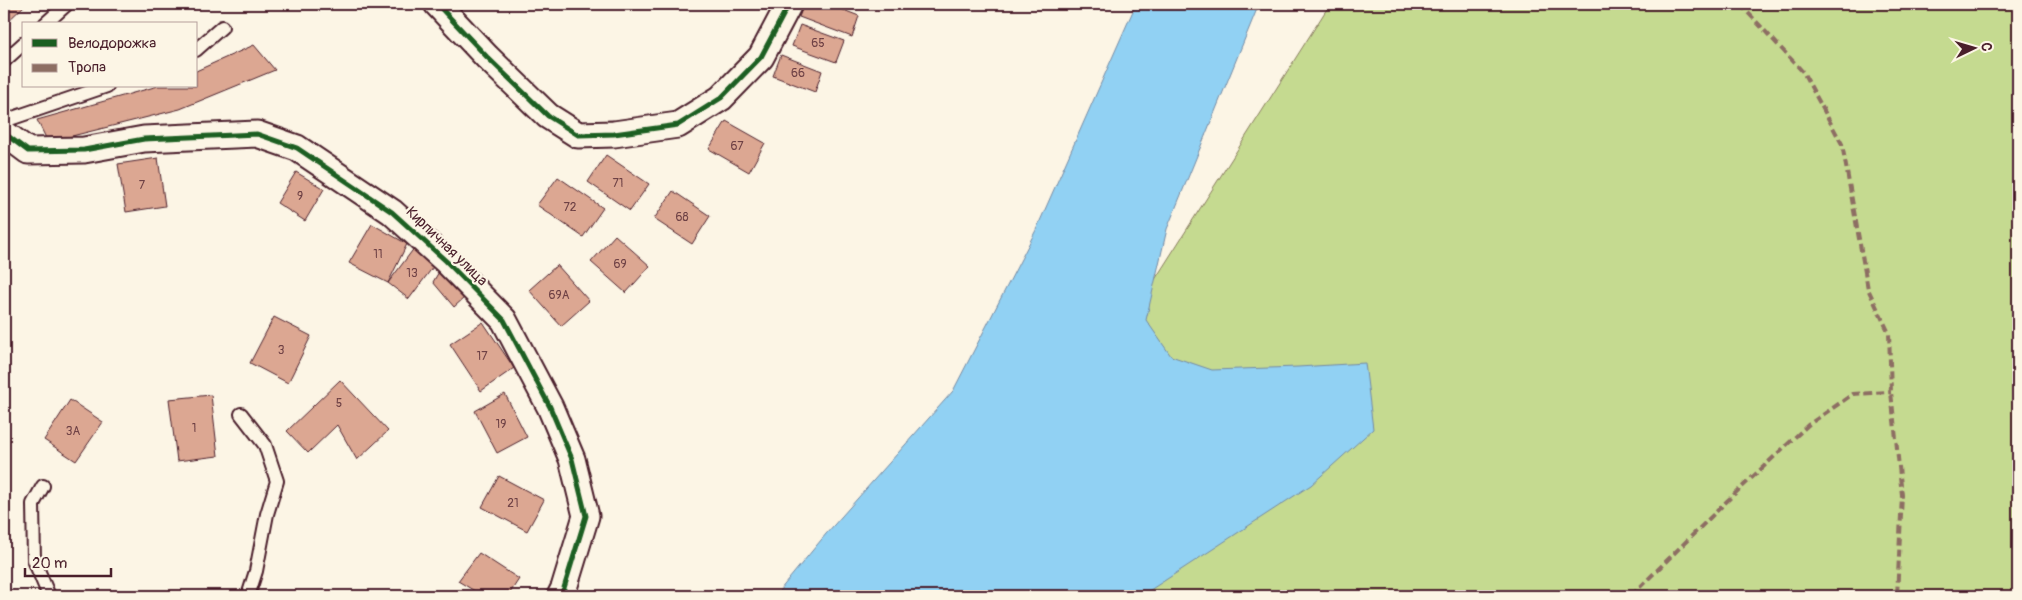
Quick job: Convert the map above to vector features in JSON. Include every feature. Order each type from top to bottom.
[{"type":"street","points":[[437,4],[488,58],[548,116],[578,135],[614,134],[678,124],[721,98],[760,57],[789,4]]},
{"type":"street","name":"Кирпичная улица","points":[[4,133],[28,151],[84,150],[144,139],[257,134],[297,148],[392,212],[446,261],[504,320],[550,407],[572,459],[586,516],[560,596]]},
{"type":"lane","points":[[47,22],[67,4]]},
{"type":"lane","points":[[198,48],[222,27]]},
{"type":"lane","points":[[4,61],[22,45]]},
{"type":"lane","points":[[4,121],[100,88]]},
{"type":"lane","points":[[241,414],[265,445],[278,481],[267,514],[256,571],[248,596]]},
{"type":"lane","points":[[43,486],[33,504],[34,560],[48,596]]},
{"type":"green space","points":[[1330,4],[2018,4],[2018,596],[954,596]]},
{"type":"water","points":[[1136,4],[1259,4],[1167,229],[1146,320],[1171,356],[1212,370],[1365,363],[1373,429],[1311,485],[1141,596],[775,596],[826,534],[953,391],[1036,230]]},
{"type":"building","points":[[4,4],[26,4],[4,25]]},
{"type":"building","points":[[804,4],[828,4],[859,16],[852,37],[799,17]]},
{"type":"building","points":[[800,25],[844,41],[836,62],[792,46]]},
{"type":"building","points":[[254,45],[275,70],[180,109],[48,142],[37,120],[151,88],[198,88],[198,70]]},
{"type":"building","points":[[781,55],[822,71],[815,92],[773,76]]},
{"type":"building","points":[[726,121],[765,143],[749,172],[709,149]]},
{"type":"building","points":[[606,155],[649,184],[630,211],[588,182]]},
{"type":"building","points":[[158,158],[165,206],[126,212],[118,164]]},
{"type":"building","points":[[296,172],[324,189],[305,221],[277,203]]},
{"type":"building","points":[[558,177],[603,208],[583,237],[537,205]]},
{"type":"building","points":[[673,191],[710,216],[692,244],[654,219]]},
{"type":"building","points":[[372,224],[407,244],[388,283],[349,263]]},
{"type":"building","points":[[615,235],[650,266],[626,293],[591,262]]},
{"type":"building","points":[[415,247],[436,263],[409,299],[388,283]]},
{"type":"building","points":[[557,265],[589,301],[561,326],[529,290]]},
{"type":"building","points":[[440,270],[464,298],[454,307],[433,282]]},
{"type":"building","points":[[274,317],[311,336],[288,383],[250,363]]},
{"type":"building","points":[[483,322],[514,368],[481,391],[450,344]]},
{"type":"building","points":[[340,380],[388,431],[357,460],[337,425],[308,453],[287,431]]},
{"type":"building","points":[[505,394],[527,437],[497,453],[475,411]]},
{"type":"building","points":[[211,395],[218,456],[177,461],[169,399]]},
{"type":"building","points":[[70,400],[103,422],[76,461],[44,440]]},
{"type":"building","points":[[499,476],[544,500],[527,531],[482,507]]},
{"type":"building","points":[[479,553],[519,579],[508,596],[483,596],[458,581]]},
{"type":"marked path","points":[[1740,4],[1803,72],[1842,144],[1868,289],[1889,333],[1891,392],[1902,495],[1897,596]]},
{"type":"marked path","points":[[1631,596],[1727,501],[1808,425],[1853,394],[1891,392]]},
{"type":"cycle path","points":[[437,4],[487,57],[548,116],[578,135],[614,134],[678,125],[721,98],[761,57],[789,4]]},
{"type":"cycle path","points":[[4,133],[28,151],[84,150],[144,139],[257,134],[297,148],[392,212],[446,261],[504,320],[550,407],[572,459],[586,516],[560,596]]}]
